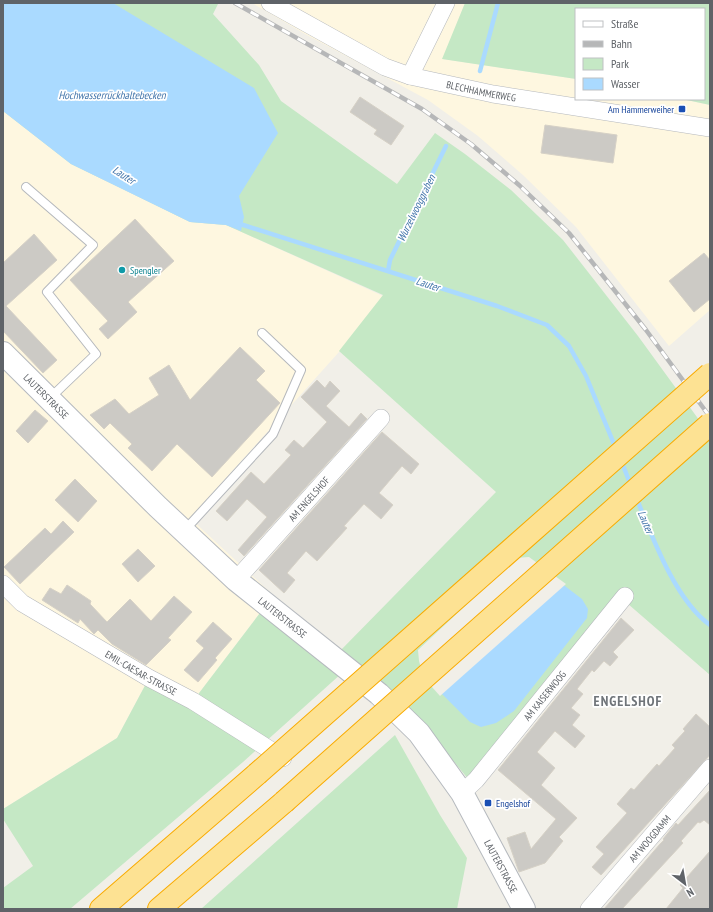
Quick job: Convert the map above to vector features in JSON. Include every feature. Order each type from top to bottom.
[{"type":"highway","points":[[101,909],[257,774],[710,374]]},
{"type":"highway","points":[[159,909],[284,802],[710,424]]},
{"type":"main road","name":"LAUTERSTRASSE","points":[[3,353],[236,580],[379,694],[402,716],[430,746],[462,793],[524,909]]},
{"type":"street","name":"BLECHHAMMERWEG","points":[[270,3],[386,67],[410,76],[492,94],[710,128]]},
{"type":"street","points":[[410,76],[446,3]]},
{"type":"street","name":"AM ENGELSHOF","points":[[236,580],[381,418]]},
{"type":"street","name":"EMIL-CAESAR-STRASSE","points":[[3,584],[22,603],[149,678],[193,701],[284,758]]},
{"type":"street","name":"AM KAISERWOOG","points":[[462,793],[476,780],[625,596]]},
{"type":"street","name":"AM WOOGDAMM","points":[[589,909],[710,768]]},
{"type":"lane","points":[[26,186],[94,245],[47,292],[96,354],[49,399]]},
{"type":"lane","points":[[184,531],[273,434],[301,370],[262,333]]},
{"type":"shaded area","points":[[252,3],[465,3],[443,59],[575,79],[575,100],[687,100],[710,105],[710,310],[669,346],[576,227],[524,176],[478,136],[428,100],[305,34]]},
{"type":"shaded area","points":[[3,111],[71,164],[190,222],[226,225],[383,296],[339,352],[190,518],[273,595],[263,609],[193,701],[149,678],[117,738],[3,809]]},
{"type":"green space","points":[[3,3],[216,3],[218,4],[213,14],[259,65],[281,101],[397,184],[435,133],[511,190],[563,240],[638,336],[710,435],[710,675],[620,597],[469,780],[419,719],[340,651],[496,492],[339,351],[383,295],[226,225],[190,222],[71,164],[3,111]]},
{"type":"green space","points":[[465,3],[710,3],[710,105],[687,100],[705,100],[705,8],[575,8],[575,79],[442,59]]},
{"type":"green space","points":[[263,609],[342,673],[243,762],[70,909],[3,909],[3,888],[33,866],[3,819],[3,809],[117,738],[149,678],[193,701]]},
{"type":"green space","points":[[395,735],[440,815],[467,858],[457,909],[201,909]]},
{"type":"water","name":"Hochwasserrückhaltebecken","points":[[3,3],[113,3],[254,88],[278,133],[239,196],[244,217],[241,231],[226,225],[190,222],[71,164],[3,111]]},
{"type":"water","points":[[528,558],[582,599],[588,609],[587,618],[514,711],[496,723],[481,727],[470,722],[425,677]]},
{"type":"pier","points":[[529,557],[566,584],[440,696],[424,678],[419,661],[418,650],[516,558]]},
{"type":"building","points":[[360,97],[404,126],[391,145],[374,134],[377,130],[350,112]]},
{"type":"building","points":[[545,125],[617,135],[613,163],[541,153]]},
{"type":"building","name":"Spengler","points":[[135,219],[174,261],[128,302],[137,312],[108,339],[99,329],[108,321],[70,280]]},
{"type":"building","points":[[34,234],[57,260],[6,306],[57,360],[43,373],[3,331],[3,263]]},
{"type":"building","points":[[704,253],[710,260],[710,299],[694,312],[669,281]]},
{"type":"building","points":[[240,347],[265,371],[256,380],[280,403],[212,477],[177,444],[152,471],[128,448],[132,444],[110,423],[104,429],[90,415],[115,399],[129,414],[159,395],[149,378],[169,365],[190,400]]},
{"type":"building","points":[[317,380],[325,388],[330,381],[340,391],[326,406],[349,427],[361,413],[367,419],[244,556],[238,550],[267,517],[247,499],[227,521],[216,511],[251,472],[264,484],[291,455],[285,450],[294,440],[303,448],[327,422],[301,397]]},
{"type":"building","points":[[35,410],[48,421],[28,443],[16,431]]},
{"type":"building","points":[[382,432],[419,464],[411,474],[402,466],[379,493],[393,505],[381,519],[364,504],[344,526],[347,528],[317,561],[306,551],[287,573],[295,580],[284,593],[259,570]]},
{"type":"building","points":[[75,479],[97,501],[78,522],[55,500]]},
{"type":"building","points":[[63,521],[74,532],[20,584],[4,567],[45,528],[51,534]]},
{"type":"building","points":[[138,549],[155,566],[138,582],[122,564]]},
{"type":"building","points":[[67,585],[91,601],[90,604],[107,622],[130,599],[151,621],[174,596],[192,612],[168,638],[171,640],[146,665],[112,644],[98,630],[94,634],[80,619],[78,623],[42,600],[50,588],[61,594]]},
{"type":"building","points":[[621,618],[634,630],[613,652],[618,657],[610,666],[604,661],[594,672],[592,670],[577,689],[583,694],[571,708],[580,715],[572,725],[585,736],[575,748],[555,731],[537,752],[555,768],[541,785],[577,818],[559,837],[563,841],[545,863],[519,872],[507,838],[525,832],[531,849],[556,819],[498,770]]},
{"type":"building","points":[[213,622],[232,639],[215,658],[217,660],[198,682],[184,670],[204,648],[196,641]]},
{"type":"building","points":[[696,714],[710,727],[710,755],[601,875],[592,867],[604,854],[596,847],[627,813],[617,804],[631,788],[634,790],[657,764],[659,766],[675,748],[672,745],[685,731],[683,729]]},
{"type":"building","points":[[710,790],[710,825],[704,820],[700,823],[698,822],[681,841],[683,843],[622,909],[604,909],[664,840],[663,839],[676,823],[678,825]]},
{"type":"building","points":[[710,851],[710,909],[666,909],[683,888],[680,885]]},
{"type":"waterway","name":"Wurzelwooggraben","points":[[480,71],[498,3]]},
{"type":"waterway","name":"Wurzelwooggraben","points":[[388,271],[390,260],[446,146]]},
{"type":"waterway","name":"Lauter","points":[[237,223],[497,306],[547,325],[569,346],[586,376],[616,449]]},
{"type":"waterway","name":"Lauter","points":[[621,460],[631,486]]},
{"type":"waterway","name":"Lauter","points":[[636,497],[657,548],[675,584],[697,614],[710,625]]},
{"type":"railway","points":[[235,3],[422,109],[471,144],[519,185],[569,233],[646,330],[710,417]]},
{"type":"place","name":"Am Hammerweiher","points":[[682,109]]},
{"type":"place","name":"Spengler","points":[[122,270]]},
{"type":"place","name":"Engelshof","points":[[488,803]]},
{"type":"district","name":"ENGELSHOF","points":[[628,701]]}]
